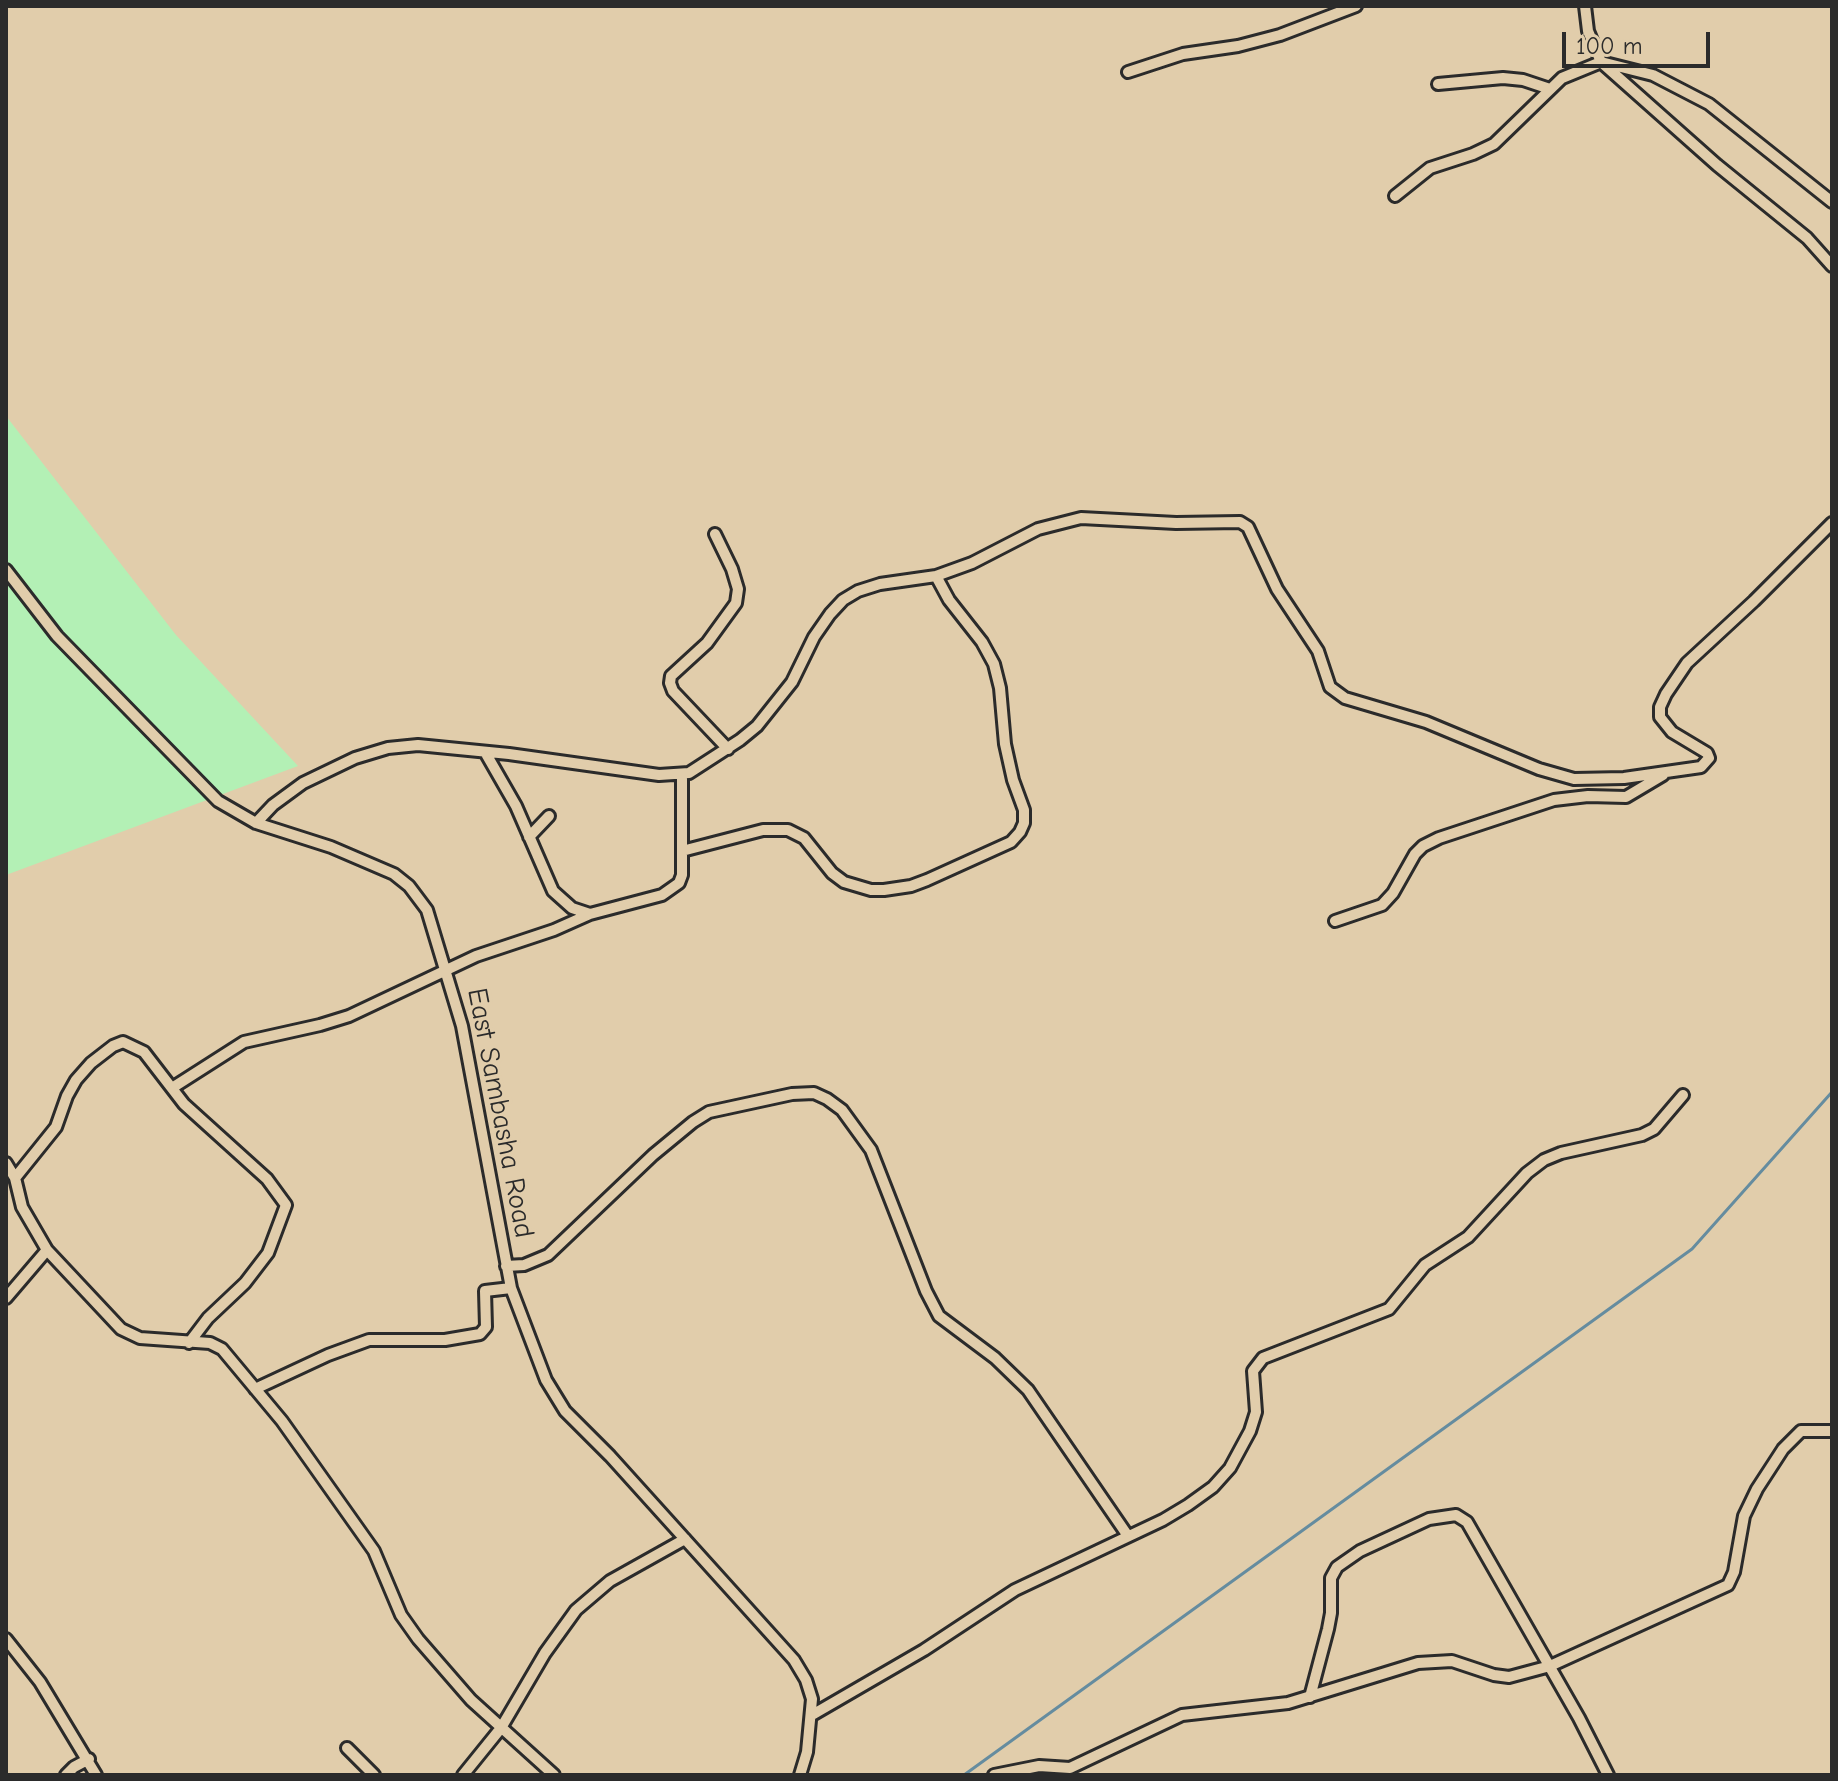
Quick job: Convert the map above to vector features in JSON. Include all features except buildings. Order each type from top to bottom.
[{"type":"street","points":[[1128,72],[1183,54],[1238,46],[1280,35],[1356,6]]},
{"type":"street","points":[[1585,6],[1588,31],[1601,62],[1717,165],[1807,238],[1832,266]]},
{"type":"street","points":[[1395,196],[1430,168],[1494,144],[1570,73],[1601,62],[1653,75],[1709,104],[1832,202]]},
{"type":"street","points":[[1438,84],[1503,78],[1523,80],[1550,89]]},
{"type":"street","points":[[256,823],[291,791],[363,755],[388,748],[418,745],[534,757],[636,774],[689,773],[728,749],[757,726],[792,682],[814,637],[843,600],[880,584],[936,576],[972,563],[1038,529],[1081,518],[1176,523],[1240,522],[1248,527],[1255,536],[1277,589],[1310,636],[1330,687],[1336,694],[1426,722],[1556,775],[1587,780],[1664,774],[1701,767],[1709,758],[1707,753],[1672,732],[1660,717],[1660,707],[1677,676],[1704,646],[1832,523]]},
{"type":"street","points":[[715,534],[732,569],[738,589],[736,603],[707,643],[671,676],[670,683],[673,691],[728,749]]},
{"type":"street","name":"East Sambasha Road","points":[[6,570],[57,636],[218,801],[256,823],[346,853],[401,880],[427,910],[462,1026],[511,1288],[546,1380],[565,1411],[794,1660],[810,1691],[812,1715],[800,1775]]},
{"type":"street","points":[[682,851],[763,830],[788,830],[804,838],[841,880],[859,888],[884,890],[927,880],[1011,842],[1024,823],[1024,810],[1005,744],[1000,688],[994,664],[936,576]]},
{"type":"street","points":[[485,752],[516,806],[553,891],[572,908],[590,914]]},
{"type":"street","points":[[1335,921],[1373,909],[1388,900],[1408,863],[1423,846],[1554,800],[1588,796],[1626,797],[1664,774]]},
{"type":"street","points":[[172,1088],[244,1042],[349,1016],[476,956],[554,930],[590,914],[670,891],[681,879],[682,775]]},
{"type":"street","points":[[529,837],[549,816]]},
{"type":"street","points":[[15,1178],[56,1127],[76,1080],[91,1063],[123,1042],[144,1052],[200,1121],[267,1179],[286,1205],[268,1253],[245,1283],[208,1318],[189,1343]]},
{"type":"street","points":[[506,1266],[524,1265],[548,1255],[653,1155],[709,1112],[792,1094],[814,1093],[842,1110],[871,1150],[926,1291],[939,1316],[995,1358],[1028,1390],[1128,1536]]},
{"type":"street","points":[[812,1715],[924,1650],[1015,1590],[1188,1505],[1213,1487],[1230,1468],[1250,1431],[1256,1412],[1253,1371],[1263,1358],[1389,1309],[1425,1265],[1468,1237],[1527,1173],[1544,1160],[1561,1153],[1642,1135],[1654,1129],[1683,1095]]},
{"type":"street","points":[[6,1163],[15,1178],[22,1207],[47,1250],[121,1329],[140,1338],[210,1343],[222,1349],[282,1421],[374,1551],[401,1615],[418,1639],[471,1700],[554,1775]]},
{"type":"street","points":[[6,1298],[47,1250]]},
{"type":"street","points":[[255,1389],[328,1355],[369,1340],[445,1340],[480,1334],[486,1327],[485,1291],[511,1288]]},
{"type":"street","points":[[994,1775],[1039,1766],[1067,1768],[1080,1765],[1182,1715],[1271,1706],[1430,1661],[1456,1661],[1494,1675],[1509,1677],[1550,1666],[1728,1585],[1734,1572],[1744,1516],[1783,1449],[1801,1431],[1832,1431]]},
{"type":"street","points":[[1310,1697],[1331,1613],[1330,1583],[1333,1571],[1380,1541],[1429,1519],[1459,1516],[1466,1521],[1550,1666],[1608,1775]]},
{"type":"street","points":[[463,1775],[501,1728],[545,1653],[589,1597],[685,1539]]},
{"type":"street","points":[[6,1639],[40,1682],[96,1775]]},
{"type":"street","points":[[347,1748],[374,1775]]},
{"type":"street","points":[[66,1775],[89,1759]]},
{"type":"green space","points":[[6,416],[176,635],[298,766],[6,875]]},
{"type":"waterway","points":[[964,1775],[1692,1249],[1832,1092]]}]
